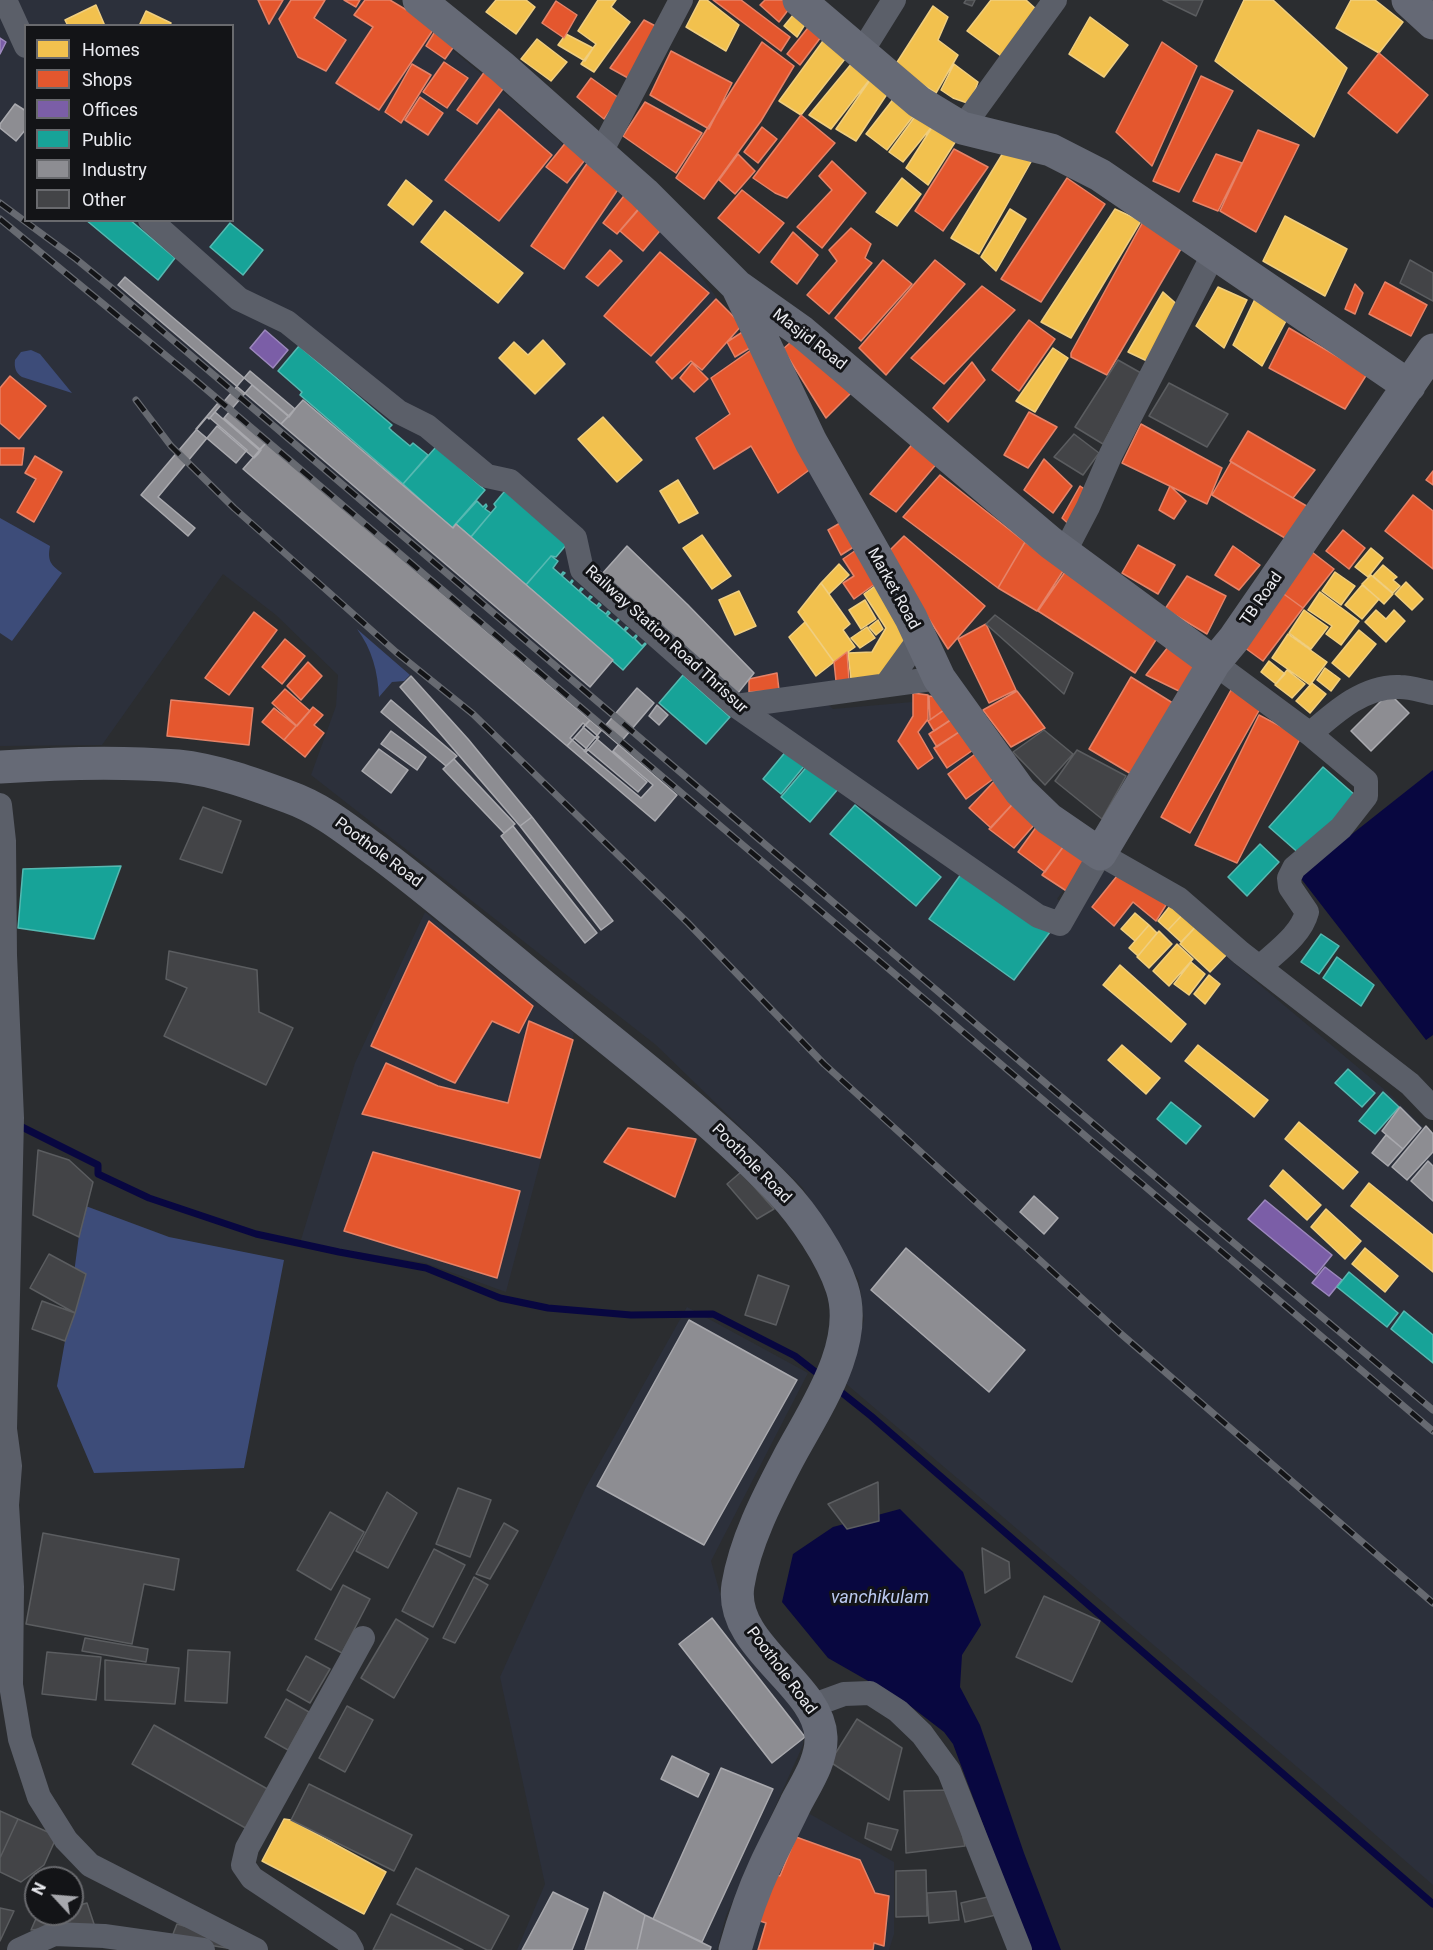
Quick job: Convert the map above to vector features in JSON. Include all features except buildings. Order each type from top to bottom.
[{"type":"main road","points":[[1408,0],[1433,23]]},
{"type":"street","points":[[4,0],[24,42]]},
{"type":"street","name":"Masjid Road","points":[[419,0],[502,67],[600,153],[644,193],[737,286],[802,332],[1064,553],[1214,663]]},
{"type":"street","points":[[600,153],[681,0]]},
{"type":"street","points":[[799,0],[919,102],[962,128],[1051,150],[1100,175],[1409,386]]},
{"type":"street","points":[[861,53],[894,0]]},
{"type":"street","points":[[962,128],[1055,0]]},
{"type":"street","name":"Railway Station Road Thrissur","points":[[152,222],[239,299],[287,322],[399,412],[427,426],[488,476],[510,481],[575,538],[582,570],[736,706],[1038,916],[1060,924],[1100,854]]},
{"type":"street","points":[[1064,553],[1088,507],[1111,454],[1214,253]]},
{"type":"street","name":"Market Road","points":[[737,286],[810,442],[920,638],[939,678],[1020,791],[1049,819],[1100,854]]},
{"type":"street","name":"TB Road","points":[[1100,854],[1214,663],[1234,639],[1433,350]]},
{"type":"street","points":[[886,685],[920,638]]},
{"type":"street","points":[[1214,663],[1310,734],[1366,781],[1366,796],[1341,828],[1294,868],[1289,878],[1290,887],[1307,912],[1304,923],[1260,967]]},
{"type":"street","points":[[736,706],[939,678]]},
{"type":"street","points":[[1310,734],[1340,708],[1371,691],[1400,687],[1433,693]]},
{"type":"street","name":"Poothole Road","points":[[0,767],[79,762],[181,766],[222,774],[319,809],[432,893],[712,1125],[784,1194],[817,1237],[843,1290],[848,1326],[822,1401],[788,1459],[760,1517],[737,1589],[742,1616],[752,1636],[811,1706],[819,1722],[821,1741],[813,1771],[764,1868],[745,1913],[735,1950]]},
{"type":"street","points":[[0,805],[4,841],[5,955],[12,1122],[4,1199],[2,1429],[10,1466],[3,1506],[12,1587],[11,1685],[20,1739],[39,1797],[66,1840],[90,1865],[256,1950]]},
{"type":"street","points":[[1100,854],[1179,899],[1260,967],[1410,1084],[1433,1108]]},
{"type":"street","points":[[352,1950],[347,1941],[252,1878],[243,1865],[247,1848],[363,1638]]},
{"type":"street","points":[[811,1706],[844,1694],[870,1693],[898,1711],[922,1734],[949,1771],[1020,1950]]},
{"type":"street","points":[[20,1950],[53,1942],[104,1936],[203,1950]]},
{"type":"shaded area","points":[[0,0],[380,0],[438,38],[513,100],[678,246],[726,310],[897,633],[871,681],[810,688],[833,709],[935,700],[982,775],[1015,810],[1025,836],[1079,868],[1057,899],[1080,913],[1106,867],[1229,959],[1392,1096],[1433,1137],[1433,1885],[844,1382],[864,1320],[859,1280],[802,1187],[656,1045],[311,775],[336,706],[338,675],[276,615],[223,574],[102,745],[0,746]]},
{"type":"shaded area","points":[[31,350],[40,354],[72,393],[18,374],[15,360],[21,352]]},
{"type":"shaded area","points":[[0,518],[50,546],[51,562],[62,573],[12,641],[0,633]]},
{"type":"shaded area","points":[[357,629],[410,675],[404,681],[392,682],[379,697],[373,661]]},
{"type":"shaded area","points":[[425,912],[574,1033],[506,1292],[425,1263],[300,1243],[355,1063]]},
{"type":"shaded area","points":[[83,1205],[169,1237],[284,1260],[244,1468],[94,1473],[57,1386]]},
{"type":"shaded area","points":[[687,1307],[808,1373],[711,1561],[726,1615],[804,1726],[803,1745],[726,1916],[717,1950],[517,1950],[545,1884],[500,1677],[585,1489]]},
{"type":"shaded area","points":[[803,1810],[894,1862],[894,1934],[889,1950],[744,1950]]},
{"type":"water","points":[[1433,770],[1433,1035],[1426,1040],[1299,876]]},
{"type":"water","name":"vanchikulam","points":[[900,1509],[963,1572],[981,1625],[962,1655],[960,1687],[980,1725],[1024,1853],[1061,1950],[1030,1950],[953,1744],[944,1732],[905,1702],[828,1658],[782,1602],[793,1554],[833,1527]]},
{"type":"waterway","points":[[18,1125],[98,1165],[98,1174],[149,1198],[256,1234],[426,1268],[500,1298],[548,1308],[631,1315],[713,1314],[795,1356],[822,1377]]},
{"type":"waterway","points":[[836,1388],[1433,1904]]},
{"type":"railway","points":[[0,203],[24,221]]},
{"type":"railway","points":[[0,219],[187,373],[1433,1431]]},
{"type":"railway","points":[[26,222],[114,290],[1204,1218],[1433,1410]]},
{"type":"railway","points":[[136,400],[171,446],[234,508],[396,652],[473,714],[688,923],[824,1064],[1120,1333],[1433,1603]]}]
